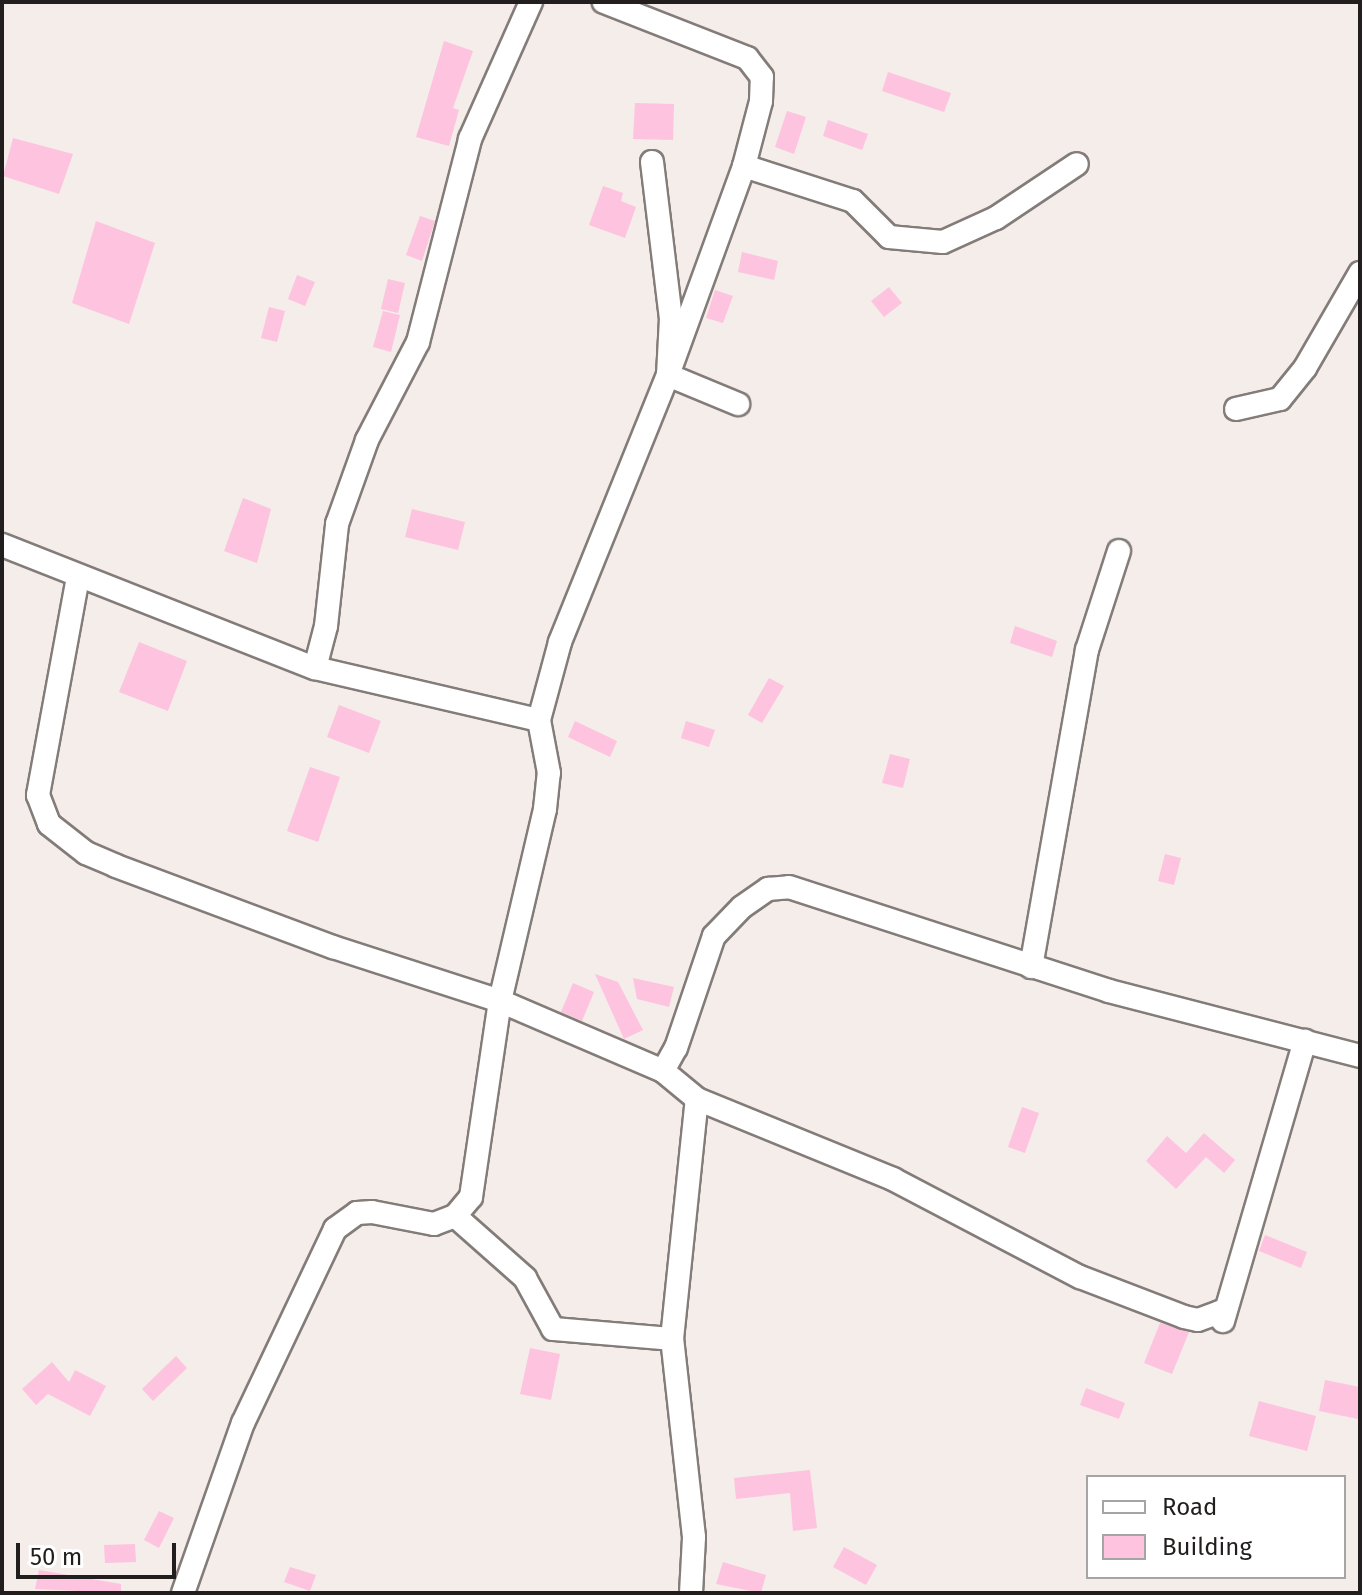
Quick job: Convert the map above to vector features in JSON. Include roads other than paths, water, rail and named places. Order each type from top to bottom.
[{"type":"street","points":[[315,668],[326,626],[337,524],[367,440],[418,342],[470,139],[531,2]]},
{"type":"street","points":[[183,1593],[243,1423],[335,1229],[357,1213],[434,1224],[455,1216],[471,1197],[500,1001],[548,793],[539,720],[578,585],[668,375],[744,166],[762,77],[747,58],[604,2]]},
{"type":"street","points":[[652,162],[671,318],[668,375]]},
{"type":"street","points":[[744,166],[853,201],[889,237],[943,242],[996,218],[1077,164]]},
{"type":"street","points":[[1236,409],[1280,399],[1305,368],[1360,273]]},
{"type":"street","points":[[668,375],[738,404]]},
{"type":"street","points":[[2,545],[315,668],[539,720]]},
{"type":"street","points":[[1031,967],[1087,650],[1119,551]]},
{"type":"street","points":[[78,577],[38,795],[49,824],[86,853],[333,947],[500,1001],[663,1071],[697,1099],[893,1179],[1080,1277],[1184,1317],[1198,1320],[1220,1312],[1223,1321],[1305,1041]]},
{"type":"street","points":[[663,1071],[676,1048],[714,936],[742,907],[768,889],[789,887],[1031,967],[1360,1056]]},
{"type":"street","points":[[691,1593],[694,1537],[672,1339],[697,1099]]},
{"type":"street","points":[[455,1216],[525,1278],[553,1329],[672,1339]]}]
